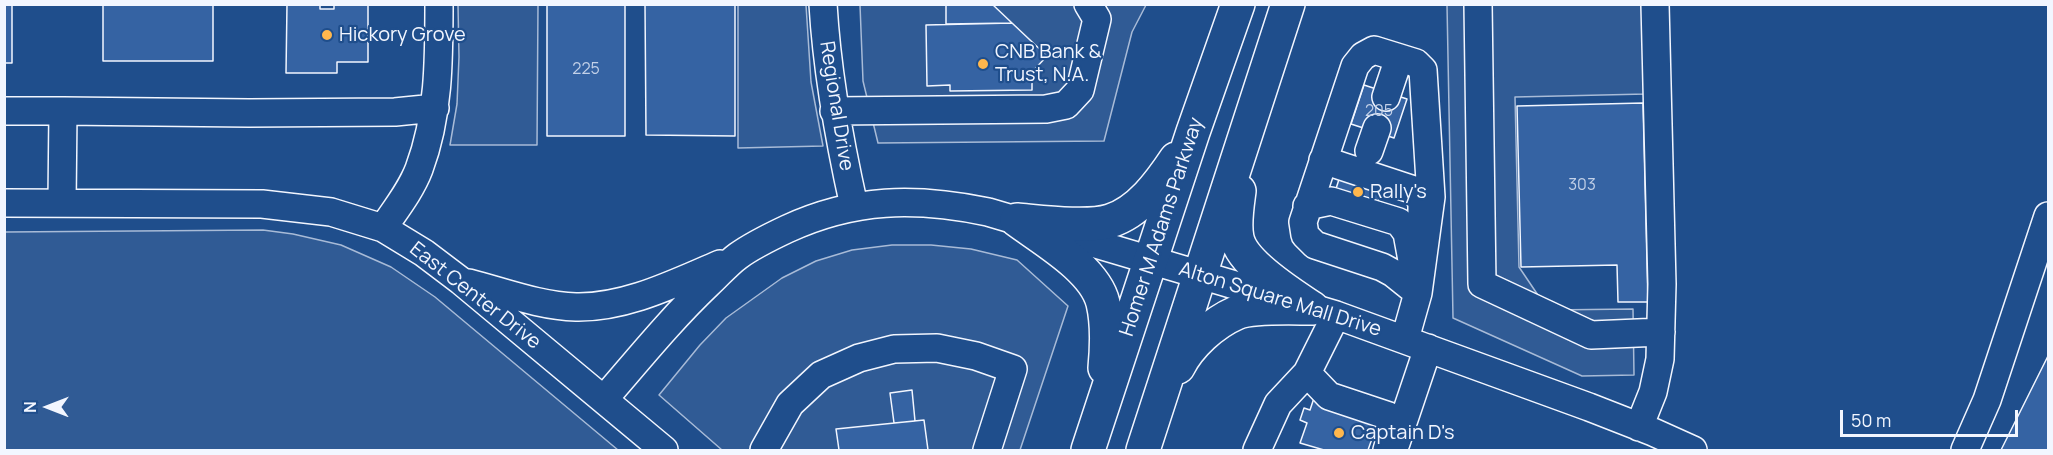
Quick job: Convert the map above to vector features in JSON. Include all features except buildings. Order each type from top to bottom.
[{"type":"main road","name":"Homer M Adams Parkway","points":[[1088,450],[1193,132],[1238,4]]},
{"type":"main road","points":[[1143,450],[1288,4]]},
{"type":"main road","points":[[1017,220],[1070,224],[1109,222],[1133,210],[1162,180],[1193,132]]},
{"type":"main road","points":[[1244,138],[1237,207],[1237,240],[1250,260],[1270,280],[1324,312]]},
{"type":"main road","points":[[1017,220],[1072,262],[1093,282],[1103,302],[1107,341],[1103,405]]},
{"type":"main road","points":[[1154,417],[1185,354],[1204,334],[1237,312],[1262,309],[1324,312]]},
{"type":"street","points":[[383,228],[405,198],[419,170],[435,108],[439,65],[439,4]]},
{"type":"street","points":[[823,5],[839,4]]},
{"type":"street","points":[[834,111],[1046,109],[1066,105],[1080,90],[1097,19],[1088,4]]},
{"type":"street","points":[[1478,4],[1482,284],[1591,335],[1661,332]]},
{"type":"street","points":[[1639,427],[1653,392],[1660,359],[1662,284],[1655,4]]},
{"type":"street","name":"Regional Drive","points":[[823,5],[826,62],[854,206]]},
{"type":"street","points":[[1394,450],[1417,343],[1418,293],[1431,197],[1423,70],[1416,63],[1374,50],[1363,56],[1355,66],[1307,206],[1303,222],[1305,235],[1315,245],[1382,267],[1418,293]]},
{"type":"street","points":[[1386,97],[1399,58]]},
{"type":"street","points":[[4,111],[327,113],[395,112],[435,108]]},
{"type":"street","points":[[62,203],[63,111]]},
{"type":"street","points":[[1323,160],[1414,190],[1422,202],[1422,265]]},
{"type":"street","points":[[1307,206],[1331,201],[1399,222],[1407,233],[1418,293]]},
{"type":"street","name":"Alton Square Mall Drive","points":[[604,399],[688,303],[738,256],[767,238],[814,217],[854,206],[917,202],[953,205],[1017,220],[1324,312],[1417,343],[1639,427],[1693,450]]},
{"type":"street","name":"East Center Drive","points":[[4,203],[291,206],[331,212],[383,228],[424,253],[461,280],[664,450]]},
{"type":"street","points":[[1965,450],[1987,400],[2049,216]]},
{"type":"street","points":[[461,280],[548,304],[577,307],[610,304],[676,283],[738,256]]},
{"type":"street","points":[[1257,450],[1278,404],[1307,373],[1324,312]]},
{"type":"street","points":[[764,450],[790,404],[821,375],[860,358],[894,349],[937,348],[976,356],[1013,369],[987,450]]},
{"type":"street","points":[[1307,373],[1329,396],[1389,416],[1394,427],[1387,450]]},
{"type":"shaded area","points":[[458,5],[538,5],[537,145],[450,145],[457,104]]},
{"type":"shaded area","points":[[738,5],[806,5],[811,82],[823,146],[738,148]]},
{"type":"shaded area","points":[[860,5],[1146,5],[1132,32],[1104,141],[878,143],[863,81]]},
{"type":"shaded area","points":[[1447,5],[1644,5],[1646,94],[1515,97],[1519,267],[1548,310],[1633,309],[1634,375],[1582,376],[1453,318]]},
{"type":"shaded area","points":[[263,230],[341,245],[391,267],[435,297],[618,450],[5,450],[5,232]]},
{"type":"shaded area","points":[[892,245],[931,245],[971,249],[1017,260],[1068,306],[1020,450],[722,450],[659,395],[700,345],[726,318],[782,278],[816,261],[852,250]]},
{"type":"place","name":"Hickory Grove","points":[[327,35]]},
{"type":"place","name":"CNB Bank & Trust, N.A.","points":[[983,64]]},
{"type":"place","name":"Rally's","points":[[1358,192]]},
{"type":"place","name":"Captain D's","points":[[1339,433]]}]
